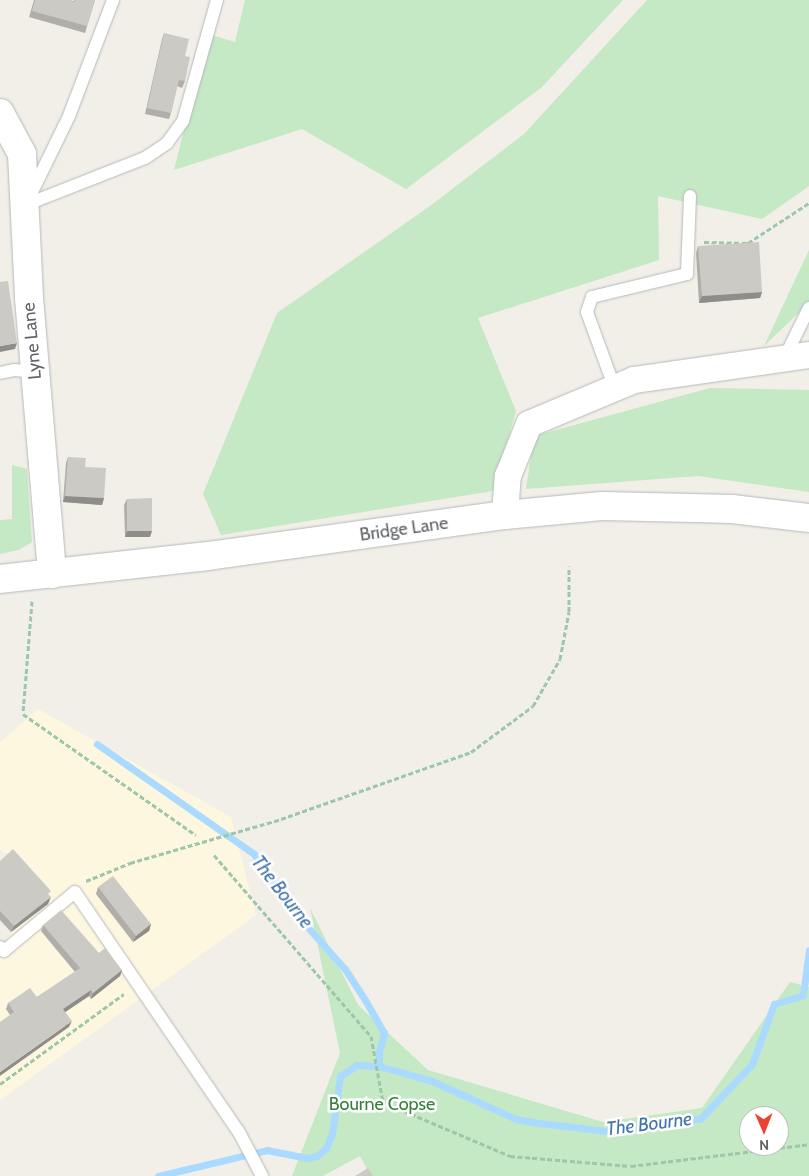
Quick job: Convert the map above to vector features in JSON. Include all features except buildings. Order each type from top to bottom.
[{"type":"street","name":"Lyne Lane","points":[[0,113],[22,154],[35,372],[43,574]]},
{"type":"street","points":[[505,515],[508,476],[529,424],[634,380],[797,357]]},
{"type":"street","name":"Bridge Lane","points":[[0,579],[208,556],[505,515],[602,506],[732,509],[809,518]]},
{"type":"lane","points":[[25,205],[69,116],[113,0]]},
{"type":"lane","points":[[25,205],[145,158],[167,143],[183,121],[217,0]]},
{"type":"lane","points":[[615,389],[587,312],[592,298],[687,274],[690,196]]},
{"type":"lane","points":[[797,357],[809,308]]},
{"type":"lane","points":[[0,373],[14,370],[35,372]]},
{"type":"lane","points":[[0,946],[4,951],[75,892],[239,1132],[254,1164],[262,1176]]},
{"type":"path","points":[[688,242],[748,243],[809,203]]},
{"type":"path","points":[[75,892],[87,880],[130,863],[239,829],[281,819],[471,752],[533,706],[560,658],[569,612],[569,566]]},
{"type":"path","points":[[43,574],[23,714],[196,835]]},
{"type":"path","points":[[214,855],[371,1036],[383,1102],[510,1156],[631,1166],[809,1144]]},
{"type":"path","points":[[0,1084],[137,984]]},
{"type":"shaded area","points":[[38,709],[231,817],[256,915],[0,1100],[0,952],[11,932],[49,898],[11,855],[0,850],[0,742]]},
{"type":"green space","points":[[245,0],[623,0],[542,87],[406,189],[302,129],[174,170],[208,34],[235,42]]},
{"type":"green space","points":[[647,0],[809,0],[809,186],[762,219],[658,196],[659,260],[478,318],[516,411],[493,491],[221,535],[203,494],[277,313],[430,206],[524,134]]},
{"type":"green space","points":[[809,250],[809,303],[764,346]]},
{"type":"green space","points":[[710,388],[809,390],[809,492],[698,476],[526,489],[534,436]]},
{"type":"green space","points":[[12,465],[27,469],[32,542],[19,550],[0,554],[0,520],[12,519]]},
{"type":"green space","name":"Bourne Copse","points":[[310,908],[358,1005],[428,1070],[603,1122],[702,1108],[790,982],[809,987],[809,1176],[371,1176],[360,1156],[323,1176],[292,1176],[340,1053]]},
{"type":"waterway","name":"The Bourne","points":[[97,744],[254,854],[287,904],[345,969],[365,1000],[384,1033],[379,1052],[379,1066]]},
{"type":"waterway","points":[[803,995],[809,950]]},
{"type":"waterway","name":"The Bourne","points":[[158,1176],[267,1150],[307,1158],[317,1156],[326,1148],[332,1134],[340,1076],[357,1065],[379,1066],[432,1081],[516,1119],[539,1123],[615,1132],[662,1122],[700,1119],[752,1064],[774,1004],[803,995]]}]
